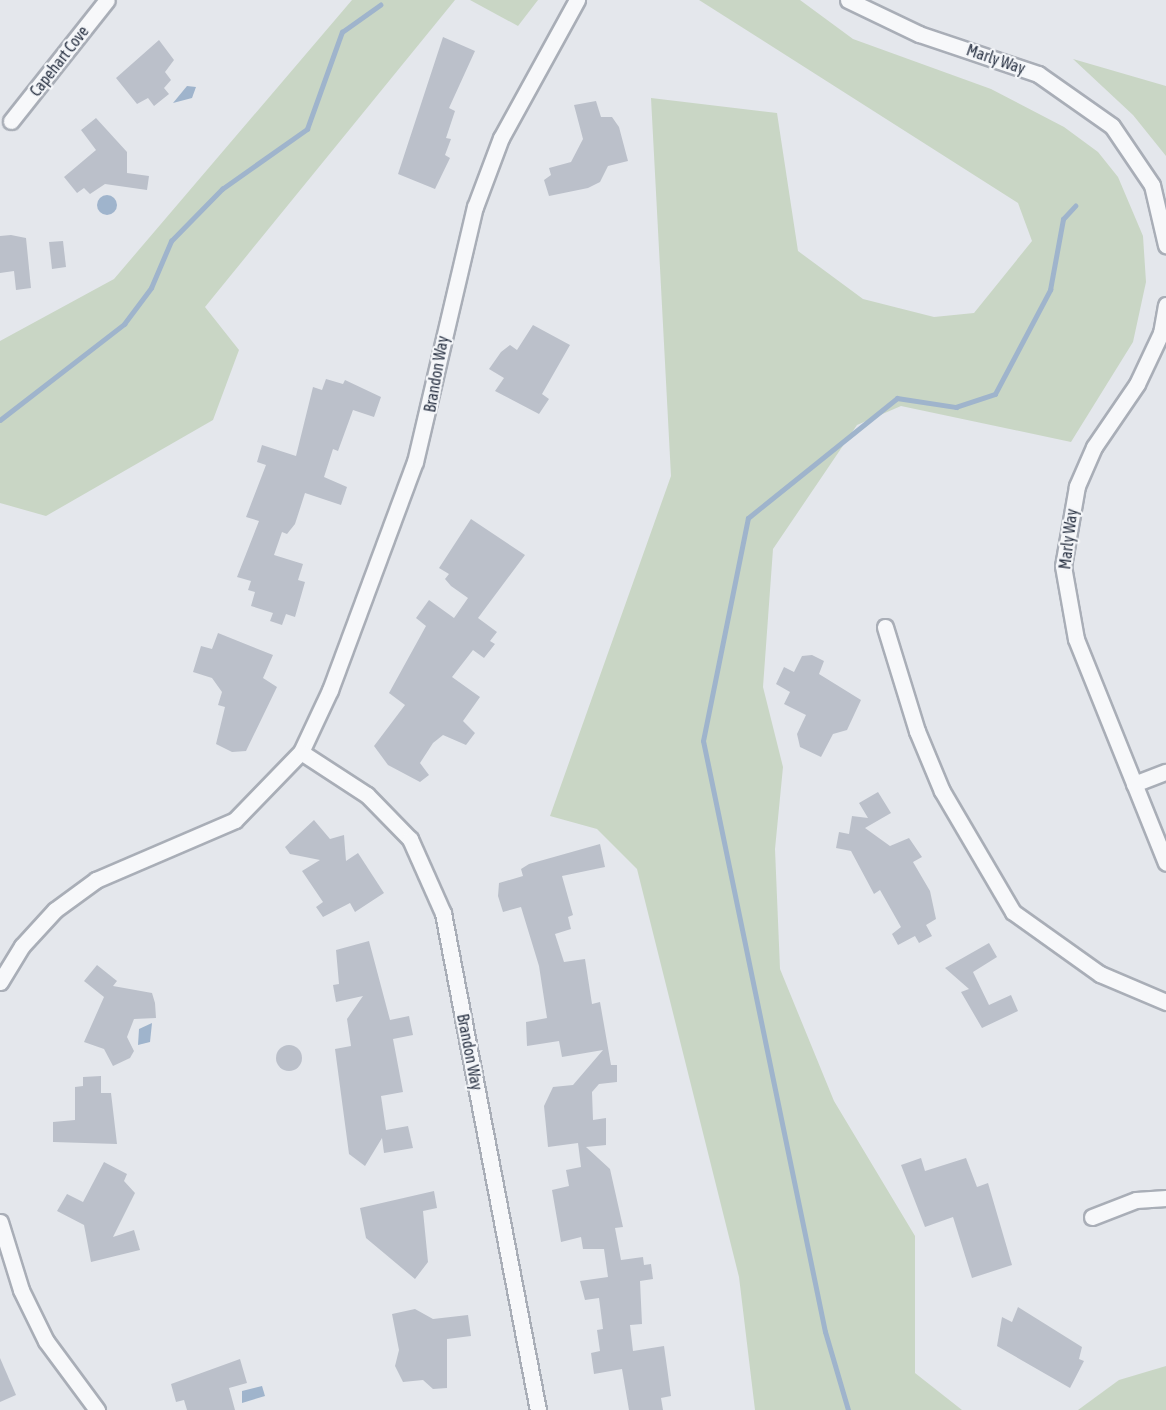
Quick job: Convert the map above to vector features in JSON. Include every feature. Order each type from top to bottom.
[{"type":"street","name":"Capehart Cove","points":[[11,121],[107,0]]},
{"type":"street","name":"Brandon Way","points":[[0,982],[22,946],[55,910],[96,880],[235,820],[301,752],[330,690],[416,462],[475,207],[501,138],[577,0]]},
{"type":"street","name":"Marly Way","points":[[848,0],[919,34],[1038,74],[1112,126],[1152,185],[1166,245]]},
{"type":"street","name":"Marly Way","points":[[1166,305],[1161,333],[1137,384],[1085,465],[1064,540],[1070,618],[1166,863]]},
{"type":"street","points":[[885,627],[917,731],[942,791],[1013,912],[1100,974],[1166,1002]]},
{"type":"street","name":"Brandon Way","points":[[301,752],[392,817],[435,887],[537,1410]]},
{"type":"street","points":[[1134,784],[1166,772]]},
{"type":"street","points":[[1092,1217],[1136,1200],[1166,1198]]},
{"type":"street","points":[[0,1222],[21,1290],[46,1341],[98,1410]]},
{"type":"green space","points":[[352,0],[455,0],[205,307],[239,350],[213,420],[46,516],[0,503],[0,341],[114,279]]},
{"type":"green space","points":[[470,0],[538,0],[518,26]]},
{"type":"green space","points":[[699,0],[800,0],[853,39],[991,89],[1064,127],[1098,152],[1118,177],[1143,236],[1146,282],[1133,342],[1071,442],[901,406],[857,425],[773,549],[763,687],[783,767],[775,849],[780,969],[834,1101],[915,1236],[915,1373],[962,1410],[755,1410],[739,1277],[637,869],[597,829],[550,816],[671,476],[651,98],[777,113],[798,251],[863,299],[934,317],[974,313],[1032,241],[1018,203]]},
{"type":"green space","points":[[1073,59],[1166,86],[1166,156],[1133,115]]},
{"type":"green space","points":[[1166,1366],[1166,1410],[1078,1410],[1119,1380]]},
{"type":"water","points":[[187,86],[196,87],[192,98],[173,103]]},
{"type":"water","points":[[107,195],[114,198],[117,205],[114,212],[107,215],[100,212],[97,205],[100,198]]},
{"type":"water","points":[[152,1023],[150,1042],[138,1045],[139,1029]]},
{"type":"water","points":[[262,1386],[265,1396],[242,1403],[242,1391]]},
{"type":"building","points":[[443,37],[475,51],[449,108],[455,111],[446,138],[451,139],[445,155],[450,158],[435,189],[398,174]]},
{"type":"building","points":[[159,40],[174,60],[165,72],[171,80],[164,88],[169,94],[154,106],[148,98],[137,104],[116,78]]},
{"type":"building","points":[[596,101],[601,117],[612,117],[619,127],[628,161],[608,166],[600,182],[588,188],[549,196],[544,180],[551,175],[549,168],[571,162],[583,139],[574,105]]},
{"type":"building","points":[[96,118],[127,152],[127,173],[149,176],[147,190],[105,184],[90,194],[84,188],[77,193],[64,177],[96,150],[81,130]]},
{"type":"building","points":[[11,235],[26,238],[31,288],[16,290],[14,271],[0,273],[0,236]]},
{"type":"building","points":[[63,241],[66,267],[52,269],[49,242]]},
{"type":"building","points":[[533,325],[570,345],[542,394],[549,399],[539,414],[495,391],[504,378],[489,369],[501,352],[510,345],[517,350]]},
{"type":"building","points":[[326,379],[343,384],[345,380],[381,397],[374,417],[353,410],[338,451],[333,449],[324,477],[347,487],[341,505],[305,493],[295,524],[287,534],[282,532],[274,555],[303,564],[298,580],[305,582],[295,617],[286,614],[282,625],[270,621],[273,613],[251,606],[255,592],[248,590],[251,581],[237,577],[259,521],[246,517],[266,465],[257,462],[262,445],[296,456],[313,387],[322,390]]},
{"type":"building","points":[[471,519],[525,555],[478,618],[497,632],[490,641],[495,644],[484,658],[473,650],[452,677],[480,697],[463,721],[475,733],[466,745],[443,735],[433,743],[420,763],[429,775],[420,782],[388,765],[374,746],[405,705],[389,693],[426,626],[416,618],[429,600],[454,618],[468,598],[451,586],[445,579],[449,574],[439,568]]},
{"type":"building","points":[[218,633],[273,655],[263,678],[277,687],[246,751],[232,752],[216,744],[225,707],[218,705],[222,692],[212,678],[193,672],[201,646],[212,649]]},
{"type":"building","points":[[812,655],[824,661],[819,674],[861,700],[847,730],[833,734],[821,757],[800,747],[797,734],[806,715],[784,704],[790,692],[776,684],[784,667],[794,672],[802,656]]},
{"type":"building","points":[[878,792],[891,813],[865,828],[890,846],[909,838],[922,857],[913,862],[930,891],[936,919],[926,925],[932,936],[919,943],[915,936],[898,945],[892,934],[901,927],[880,890],[874,894],[851,851],[836,848],[839,832],[849,834],[852,816],[868,818],[859,803]]},
{"type":"building","points":[[314,820],[330,839],[344,835],[346,861],[358,853],[384,893],[355,912],[350,903],[323,917],[316,907],[323,902],[302,871],[320,860],[290,854],[285,847]]},
{"type":"building","points":[[600,844],[605,867],[562,876],[573,915],[568,917],[571,929],[555,934],[564,962],[585,959],[592,1004],[600,1002],[611,1065],[617,1065],[617,1082],[599,1084],[592,1092],[593,1120],[606,1118],[606,1145],[586,1147],[610,1169],[623,1227],[615,1228],[621,1260],[643,1257],[644,1265],[651,1264],[653,1279],[640,1281],[642,1324],[630,1325],[633,1351],[664,1346],[671,1396],[661,1398],[663,1410],[629,1410],[622,1369],[594,1374],[591,1353],[600,1351],[597,1330],[603,1329],[599,1298],[585,1300],[580,1281],[608,1277],[604,1249],[583,1249],[581,1237],[561,1242],[552,1190],[569,1186],[566,1170],[581,1167],[578,1143],[548,1147],[544,1106],[553,1087],[573,1085],[603,1050],[562,1057],[559,1041],[527,1046],[526,1022],[547,1018],[539,966],[521,907],[503,912],[498,896],[499,883],[523,876],[521,869],[529,864]]},
{"type":"building","points":[[369,941],[390,1020],[409,1016],[413,1035],[393,1039],[403,1092],[381,1096],[386,1130],[408,1126],[413,1148],[384,1153],[382,1138],[365,1166],[349,1154],[335,1049],[351,1046],[347,1019],[363,996],[336,1002],[333,985],[339,984],[336,950]]},
{"type":"building","points":[[989,943],[997,957],[973,972],[989,1005],[1011,995],[1018,1011],[982,1028],[961,992],[969,989],[945,968]]},
{"type":"building","points":[[97,965],[117,981],[113,986],[152,993],[155,1003],[156,1018],[134,1019],[127,1037],[134,1051],[130,1058],[113,1066],[104,1049],[84,1042],[104,997],[84,981]]},
{"type":"building","points":[[289,1045],[298,1049],[302,1058],[298,1067],[289,1071],[280,1067],[276,1058],[280,1049]]},
{"type":"building","points":[[101,1076],[101,1093],[111,1093],[117,1144],[53,1142],[53,1122],[75,1120],[75,1087],[83,1086],[83,1077]]},
{"type":"building","points":[[921,1158],[925,1171],[966,1158],[977,1187],[988,1183],[1012,1265],[972,1278],[953,1217],[925,1227],[901,1165]]},
{"type":"building","points":[[104,1162],[127,1174],[124,1181],[135,1193],[113,1237],[134,1230],[140,1250],[91,1262],[84,1225],[57,1211],[67,1194],[83,1202]]},
{"type":"building","points":[[434,1191],[437,1208],[423,1211],[428,1262],[415,1279],[366,1238],[360,1208]]},
{"type":"building","points":[[1018,1307],[1082,1347],[1079,1359],[1084,1361],[1070,1388],[997,1346],[1002,1317],[1012,1322]]},
{"type":"building","points":[[415,1309],[433,1319],[468,1315],[471,1336],[447,1339],[447,1388],[433,1389],[423,1380],[403,1382],[395,1366],[399,1350],[392,1314]]},
{"type":"building","points":[[0,1358],[16,1395],[0,1402]]},
{"type":"building","points":[[240,1359],[247,1383],[229,1388],[235,1410],[187,1410],[184,1400],[176,1402],[171,1384]]},
{"type":"waterway","points":[[0,420],[124,324],[151,288],[171,241],[222,189],[307,129],[342,32],[380,5]]},
{"type":"waterway","points":[[848,1410],[825,1332],[703,741],[748,518],[897,398],[956,407],[995,394],[1050,290],[1063,219],[1075,206]]}]
